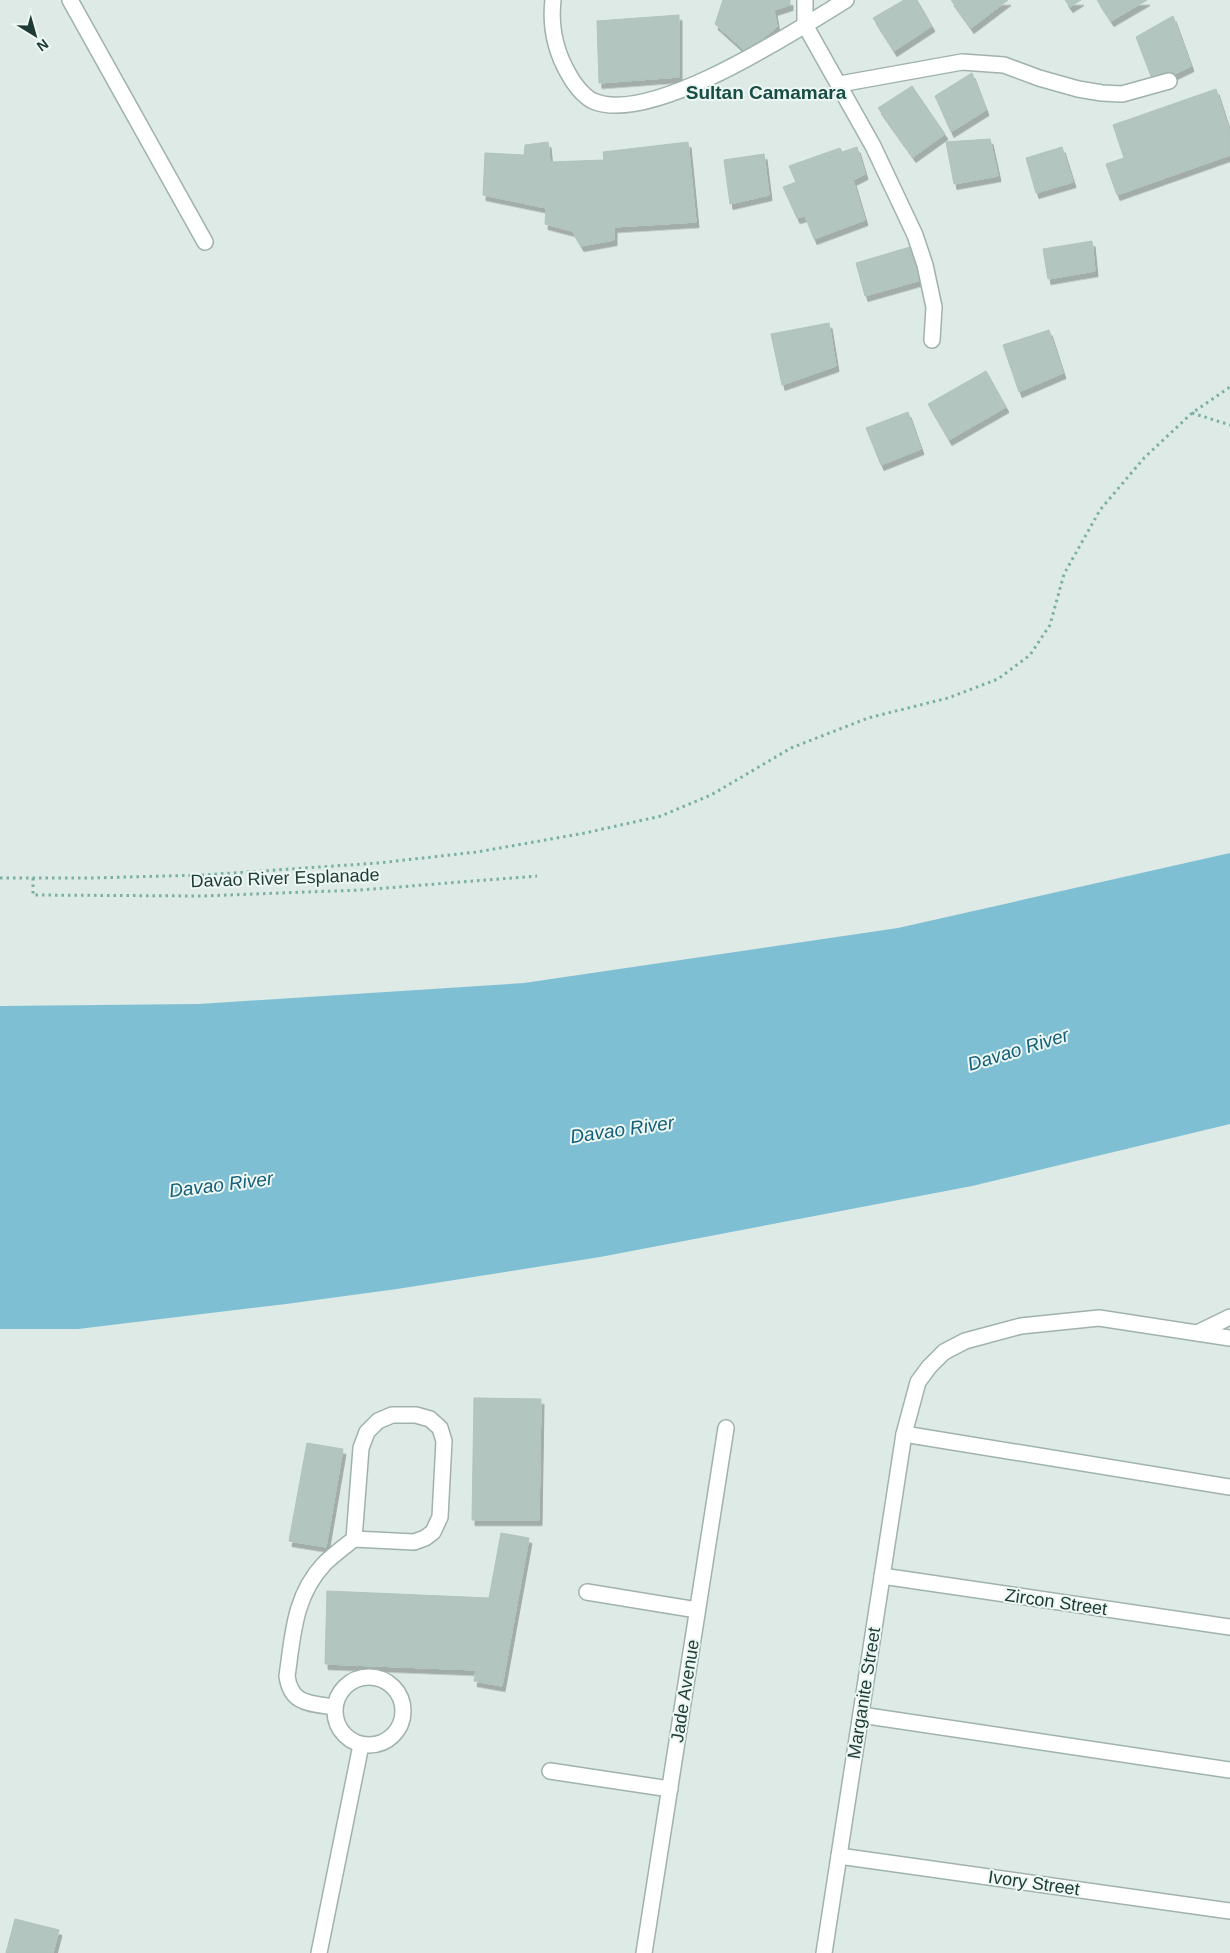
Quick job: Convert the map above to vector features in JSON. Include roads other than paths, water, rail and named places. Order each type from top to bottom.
[{"type":"street","points":[[70,0],[204,242]]},
{"type":"street","points":[[553,0],[551,18],[558,54],[571,79],[581,92],[592,100],[607,105],[636,103],[670,94],[744,62],[846,0]]},
{"type":"street","points":[[805,0],[805,25],[840,84],[873,146],[916,235],[934,307],[932,340]]},
{"type":"street","points":[[840,84],[962,62],[1004,65],[1039,78],[1078,89],[1102,93],[1122,94],[1169,81]]},
{"type":"street","points":[[1197,1333],[1230,1317]]},
{"type":"street","name":"Marganite Street","points":[[824,1953],[904,1434],[918,1382],[929,1367],[944,1352],[965,1341],[1021,1326],[1099,1318],[1230,1338]]},
{"type":"street","points":[[334,1707],[308,1703],[298,1698],[289,1688],[287,1676],[301,1599],[310,1582],[325,1564],[354,1539],[414,1542],[425,1538],[433,1532],[440,1517],[444,1441],[440,1428],[430,1419],[416,1415],[392,1415],[378,1421],[367,1432],[361,1448],[354,1539]]},
{"type":"street","name":"Jade Avenue","points":[[644,1953],[726,1428]]},
{"type":"street","points":[[904,1434],[1230,1488]]},
{"type":"street","name":"Zircon Street","points":[[882,1576],[1230,1627]]},
{"type":"street","points":[[586,1592],[697,1610]]},
{"type":"street","points":[[370,1676],[382,1679],[393,1686],[400,1696],[403,1708],[402,1721],[396,1732],[386,1741],[374,1745],[361,1745],[350,1740],[340,1731],[335,1720],[334,1707],[338,1695],[346,1685],[357,1678],[370,1676]]},
{"type":"street","points":[[860,1715],[1230,1770]]},
{"type":"street","points":[[319,1953],[361,1745]]},
{"type":"street","points":[[550,1771],[670,1789]]},
{"type":"street","name":"Ivory Street","points":[[839,1856],[1230,1911]]},
{"type":"water","name":"Davao River","points":[[1230,853],[1230,1124],[972,1186],[600,1257],[397,1289],[78,1329],[0,1329],[0,1006],[199,1004],[524,983],[898,928]]},
{"type":"district","name":"Sultan Camamara","points":[[766,92]]}]
